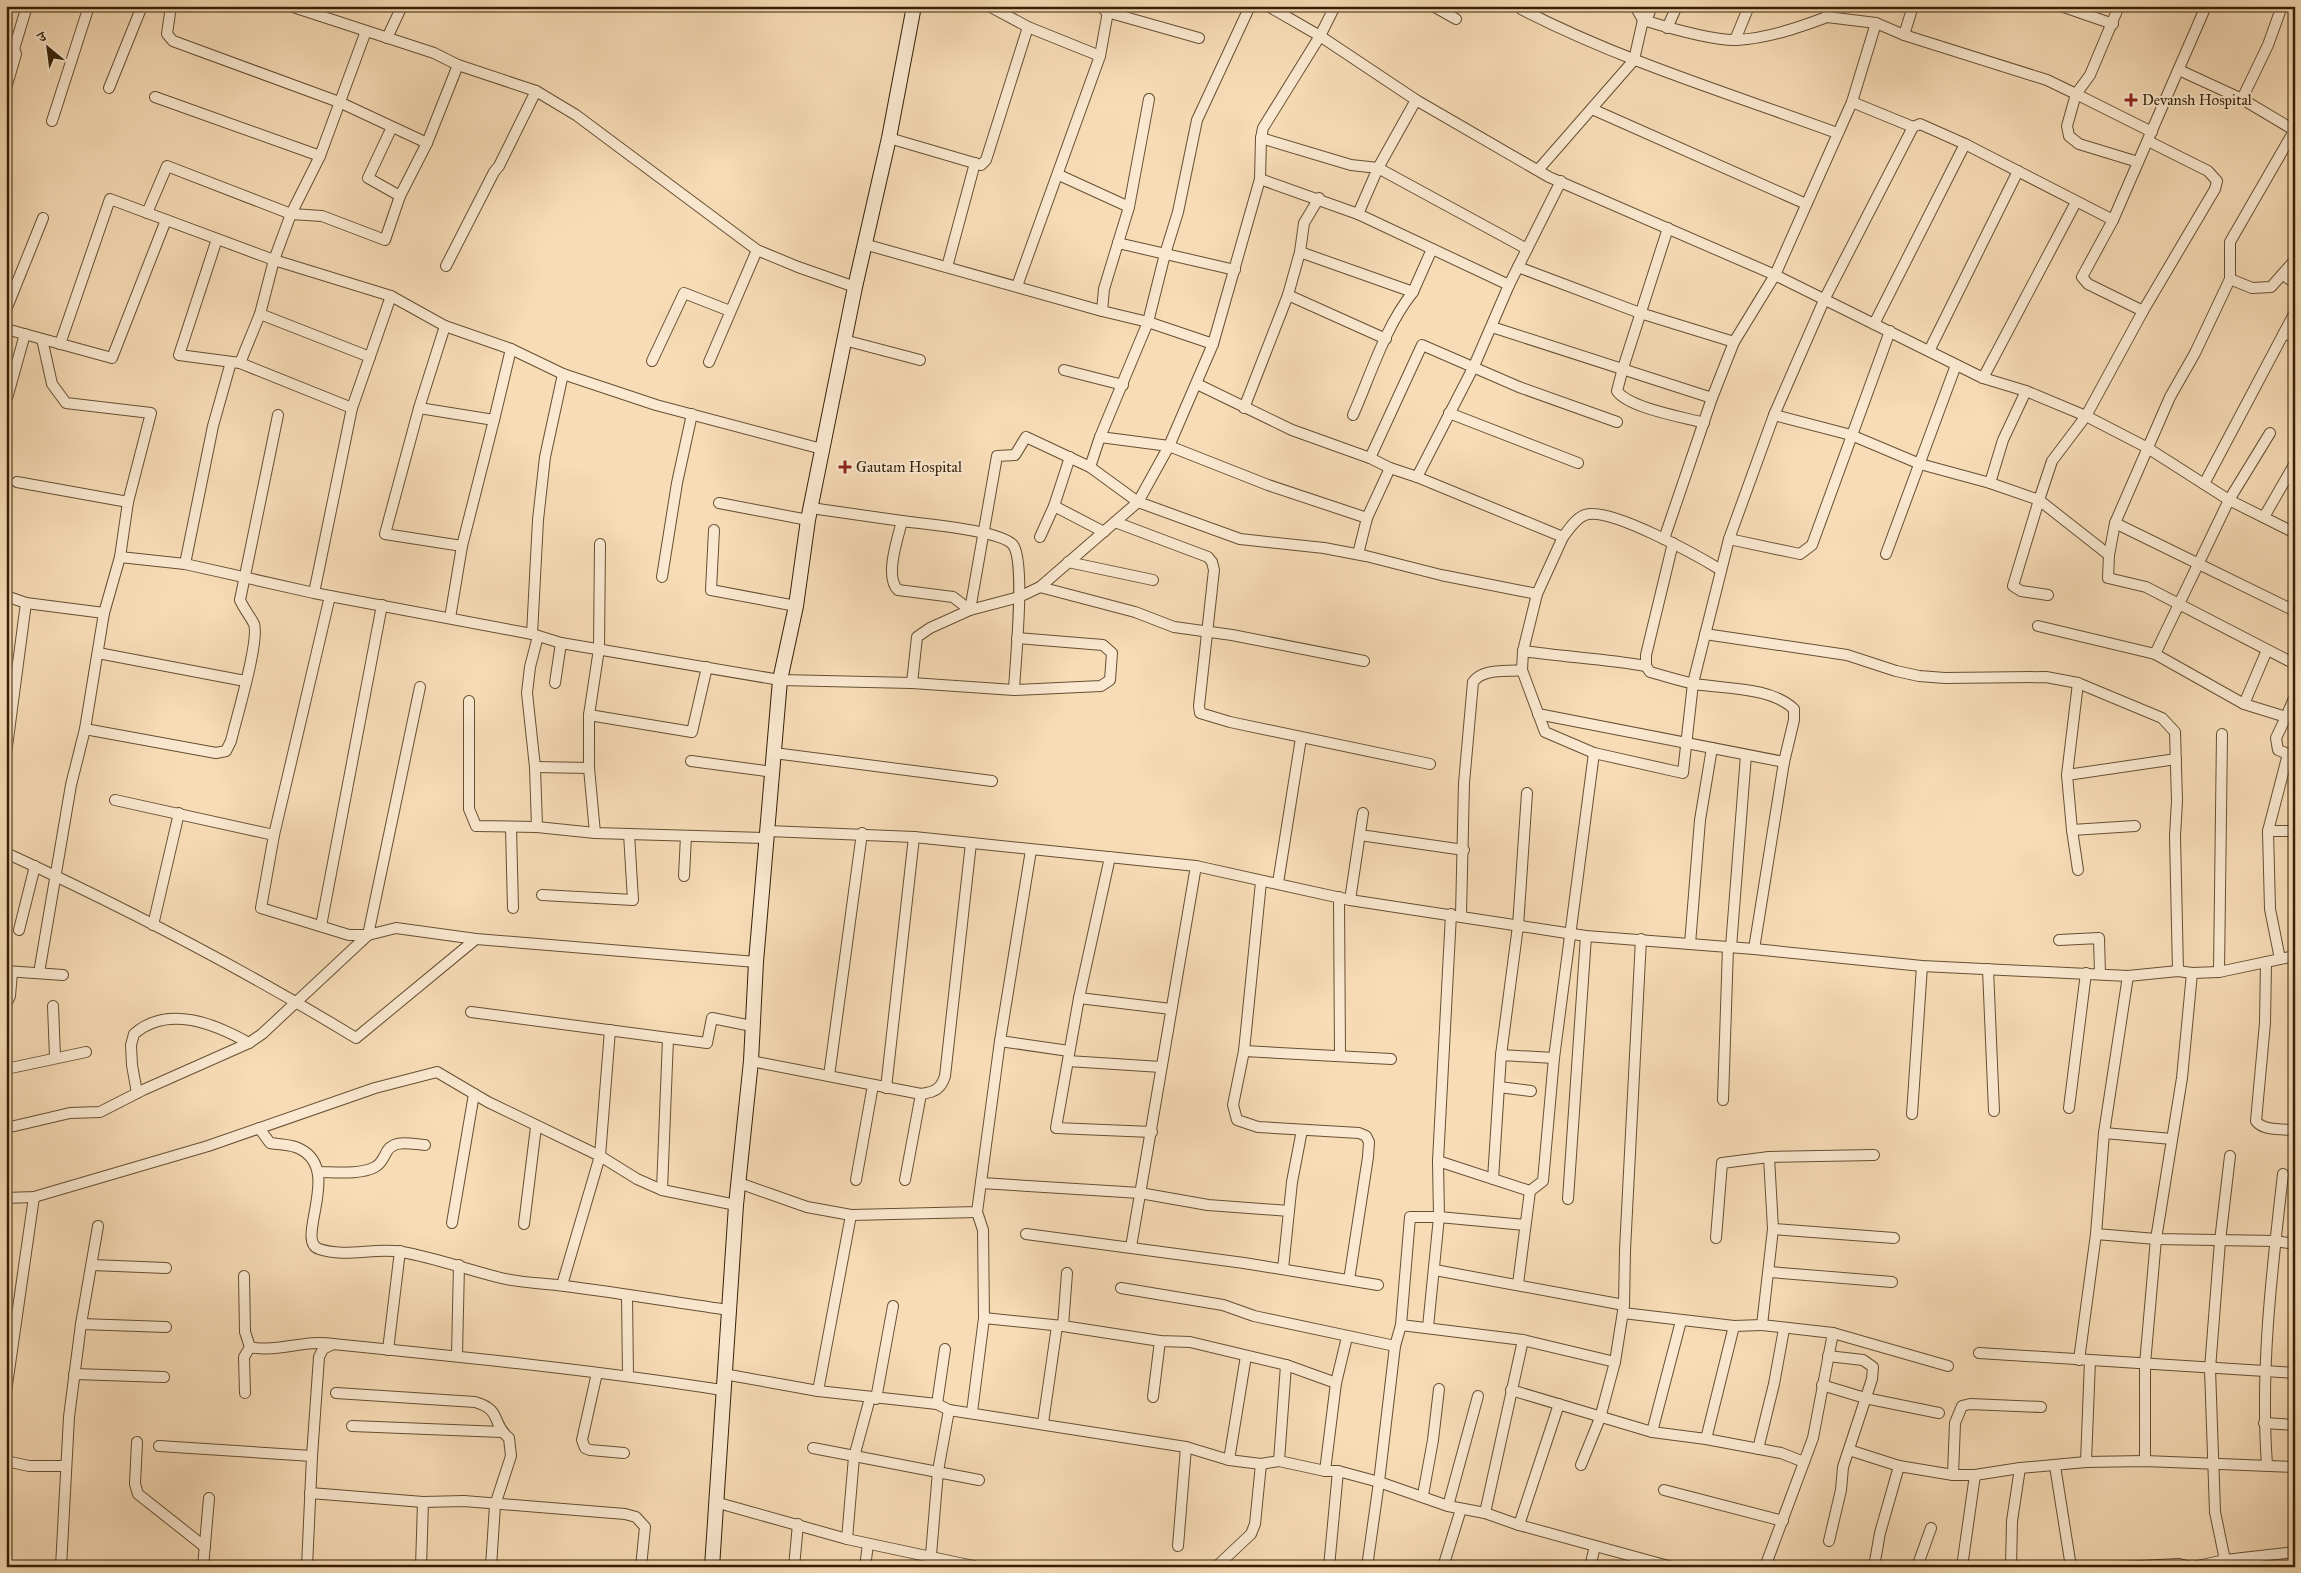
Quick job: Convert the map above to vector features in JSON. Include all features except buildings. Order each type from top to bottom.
[{"type":"street","points":[[6,88],[16,54],[10,47],[27,6]]},
{"type":"street","points":[[52,121],[89,6]]},
{"type":"street","points":[[109,88],[142,6]]},
{"type":"street","points":[[171,6],[167,34],[173,41],[339,102],[427,143]]},
{"type":"street","points":[[290,6],[434,53],[458,65],[536,91],[576,115],[757,250],[855,287]]},
{"type":"street","points":[[387,38],[402,6]]},
{"type":"street","points":[[712,1567],[722,1390],[736,1205],[751,1062],[756,962],[780,680],[796,606],[809,514],[864,244],[889,138],[914,6]]},
{"type":"street","points":[[989,6],[1028,27],[1100,56]]},
{"type":"street","points":[[1090,467],[1100,437],[1148,322],[1164,254],[1178,212],[1197,120],[1250,6]]},
{"type":"street","points":[[1268,6],[1283,10],[1416,100],[1538,170],[1775,274],[1983,378],[2026,391],[2086,416],[2146,447],[2229,500],[2295,533]]},
{"type":"street","points":[[912,683],[917,637],[930,628],[970,610],[1019,597],[1040,587],[1138,502],[1169,446],[1213,344],[1260,179],[1261,138],[1264,128],[1320,36],[1335,6]]},
{"type":"street","points":[[1433,6],[1456,19]]},
{"type":"street","points":[[1635,6],[1644,20],[1667,28],[1735,40],[1782,33],[1828,12],[1876,23],[1904,35],[2047,80],[2076,94],[2208,171],[2217,181],[2215,189],[2086,416],[2052,461],[2012,586],[2020,591],[2048,595]]},
{"type":"street","points":[[1538,170],[1634,60],[1644,20],[1652,6]]},
{"type":"street","points":[[1667,28],[1677,6]]},
{"type":"street","points":[[1735,40],[1749,6]]},
{"type":"street","points":[[1904,35],[1913,6]]},
{"type":"street","points":[[2061,6],[2113,24]]},
{"type":"street","points":[[2119,6],[2090,75],[2076,94],[2067,126],[2069,136],[2079,144],[2138,162]]},
{"type":"street","points":[[2144,311],[2088,284],[2082,277],[2114,220],[2206,6]]},
{"type":"street","points":[[2242,99],[2268,45],[2282,6]]},
{"type":"street","points":[[1018,286],[1100,56],[1105,8],[1200,38]]},
{"type":"street","points":[[1521,9],[1559,28],[1634,60],[1837,133]]},
{"type":"street","points":[[1754,949],[1784,762],[1794,720],[1794,709],[1786,702],[1773,696],[1693,683],[1650,672],[1646,666],[1646,655],[1669,541],[1712,398],[1734,342],[1775,274],[1852,102],[1876,23]]},
{"type":"street","points":[[889,138],[981,165],[986,160],[1028,27]]},
{"type":"street","points":[[184,564],[213,426],[236,362],[260,314],[274,260],[291,214],[320,156],[366,31]]},
{"type":"street","points":[[147,213],[167,166],[291,214],[322,216],[385,240],[400,196],[427,143],[458,65]]},
{"type":"street","points":[[2179,70],[2242,99],[2295,130],[2230,242],[2230,279],[2218,307],[2170,397],[2146,447],[2115,524],[2109,556],[2108,578],[2146,587],[2295,664]]},
{"type":"street","points":[[446,266],[536,91]]},
{"type":"street","points":[[155,97],[320,156]]},
{"type":"street","points":[[1102,311],[1104,289],[1129,206],[1149,100]]},
{"type":"street","points":[[1358,214],[1378,168],[1416,100]]},
{"type":"street","points":[[1852,102],[1913,128]]},
{"type":"street","points":[[1592,110],[1806,204]]},
{"type":"street","points":[[1721,570],[1669,541],[1599,514],[1586,515],[1577,520],[1563,537],[1537,594],[1524,651],[1522,670],[1545,732],[1594,753],[1683,774],[1693,683],[1729,538],[1774,415],[1825,298],[1913,128],[1920,124],[1965,144],[2114,220]]},
{"type":"street","points":[[392,127],[368,178],[400,196]]},
{"type":"street","points":[[1261,138],[1351,165],[1378,168],[1527,249]]},
{"type":"street","points":[[1874,324],[1965,144]]},
{"type":"street","points":[[946,267],[975,163]]},
{"type":"street","points":[[1929,351],[2018,171]]},
{"type":"street","points":[[1059,175],[1129,206]]},
{"type":"street","points":[[1260,179],[1319,198],[1358,214],[1509,284]]},
{"type":"street","points":[[1417,477],[1474,366],[1509,284],[1561,181]]},
{"type":"street","points":[[1244,408],[1288,294],[1300,252],[1304,223],[1319,198]]},
{"type":"street","points":[[60,344],[110,200],[274,260],[392,296],[445,326],[511,349],[563,374],[656,405],[822,449]]},
{"type":"street","points":[[1983,378],[2076,202]]},
{"type":"street","points":[[6,310],[43,218]]},
{"type":"street","points":[[6,329],[112,358],[166,220]]},
{"type":"street","points":[[1668,228],[1622,368],[1617,391],[1622,397],[1704,423]]},
{"type":"street","points":[[217,239],[179,355],[236,362],[352,408]]},
{"type":"street","points":[[1118,243],[1235,270]]},
{"type":"street","points":[[864,244],[1102,311],[1148,322],[1213,344]]},
{"type":"street","points":[[1353,415],[1386,339],[1403,306],[1414,292],[1432,249]]},
{"type":"street","points":[[708,362],[757,250]]},
{"type":"street","points":[[1300,252],[1414,292]]},
{"type":"street","points":[[2230,279],[2252,288],[2271,288],[2295,260]]},
{"type":"street","points":[[1518,267],[1640,313],[1734,342]]},
{"type":"street","points":[[2283,275],[2295,283]]},
{"type":"street","points":[[652,361],[684,293],[730,311]]},
{"type":"street","points":[[1288,294],[1386,339]]},
{"type":"street","points":[[314,593],[352,408],[392,296]]},
{"type":"street","points":[[2204,484],[2295,312]]},
{"type":"street","points":[[260,314],[370,357]]},
{"type":"street","points":[[445,326],[419,408],[385,534],[462,546]]},
{"type":"street","points":[[1492,327],[1712,398]]},
{"type":"street","points":[[1729,538],[1800,554],[1812,545],[1890,331]]},
{"type":"street","points":[[2284,333],[2295,338]]},
{"type":"street","points":[[6,402],[25,334]]},
{"type":"street","points":[[38,974],[57,876],[71,785],[85,729],[104,613],[120,557],[128,502],[151,413],[66,403],[52,384],[42,339]]},
{"type":"street","points":[[844,340],[920,360]]},
{"type":"street","points":[[1370,458],[1422,345],[1519,387],[1617,422]]},
{"type":"street","points":[[450,618],[462,546],[511,349]]},
{"type":"street","points":[[1886,554],[1956,365]]},
{"type":"street","points":[[1064,370],[1123,385]]},
{"type":"street","points":[[537,827],[536,767],[527,694],[535,635],[538,520],[544,466],[563,374]]},
{"type":"street","points":[[1197,384],[1292,430],[1370,458],[1390,468],[1417,477],[1563,537]]},
{"type":"street","points":[[1990,483],[2003,440],[2026,391]]},
{"type":"street","points":[[419,408],[494,420]]},
{"type":"street","points":[[1450,413],[1578,463]]},
{"type":"street","points":[[662,577],[676,484],[692,414]]},
{"type":"street","points":[[85,729],[216,753],[226,751],[231,741],[255,635],[254,624],[245,612],[240,600],[278,415]]},
{"type":"street","points":[[1774,415],[1851,435],[1920,464],[1990,483],[2038,500],[2109,556]]},
{"type":"street","points":[[2155,654],[2229,500],[2270,433]]},
{"type":"street","points":[[970,610],[996,456],[1015,455],[1026,437],[1090,467],[1138,502],[1240,539],[1358,554],[1441,575],[1537,594]]},
{"type":"street","points":[[1100,437],[1169,446],[1268,485],[1368,518]]},
{"type":"street","points":[[1040,537],[1054,506],[1070,457]]},
{"type":"street","points":[[2264,517],[2295,463]]},
{"type":"street","points":[[1358,554],[1368,518],[1390,468]]},
{"type":"street","points":[[17,482],[128,502]]},
{"type":"street","points":[[719,504],[809,514],[902,521],[984,533],[1005,540],[1013,546],[1017,556],[1019,597],[1014,690]]},
{"type":"street","points":[[1054,506],[1104,532]]},
{"type":"street","points":[[902,521],[891,571],[893,586],[898,590],[953,598],[970,610]]},
{"type":"street","points":[[1115,522],[1208,556],[1212,562],[1214,570],[1206,632],[1200,713],[1300,738],[1430,764]]},
{"type":"street","points":[[2115,524],[2295,611]]},
{"type":"street","points":[[714,530],[711,590],[796,606]]},
{"type":"street","points":[[595,833],[589,768],[589,715],[599,649],[600,544]]},
{"type":"street","points":[[120,557],[184,564],[314,593],[535,635],[561,643],[780,680],[912,683],[1014,690],[1101,686],[1110,680],[1113,662],[1112,653],[1103,645],[1017,638]]},
{"type":"street","points":[[1068,562],[1154,580]]},
{"type":"street","points":[[1040,587],[1135,612],[1174,627],[1364,661]]},
{"type":"street","points":[[6,596],[26,603],[104,613]]},
{"type":"street","points":[[330,596],[274,835],[261,908],[349,935],[368,935],[396,928],[476,939],[756,962]]},
{"type":"street","points":[[6,754],[26,603]]},
{"type":"street","points":[[321,926],[382,605]]},
{"type":"street","points":[[2038,626],[2155,654],[2244,704],[2286,717]]},
{"type":"street","points":[[1705,634],[1847,655],[1896,671],[1919,676],[1945,678],[2046,676],[2078,683],[2167,722],[2175,732],[2178,971]]},
{"type":"street","points":[[555,683],[561,643]]},
{"type":"street","points":[[2244,704],[2267,650]]},
{"type":"street","points":[[1524,651],[1577,658],[1609,659],[1646,666]]},
{"type":"street","points":[[98,653],[245,681]]},
{"type":"street","points":[[589,715],[692,732],[707,668]]},
{"type":"street","points":[[1428,1327],[1439,1217],[1438,1161],[1456,915],[1464,850],[1464,783],[1473,682],[1478,676],[1486,673],[1522,670]]},
{"type":"street","points":[[2078,683],[2067,775],[2078,870]]},
{"type":"street","points":[[6,1128],[70,1113],[100,1112],[137,1093],[249,1043],[262,1034],[368,935],[420,687]]},
{"type":"street","points":[[2280,959],[2270,909],[2268,831],[2292,753],[2278,750],[2276,738],[2295,696]]},
{"type":"street","points":[[469,701],[471,818],[476,826],[537,827],[595,833],[686,836],[862,833],[914,837],[1196,866],[1261,882],[1278,883],[1350,900],[1518,926],[1570,932],[1586,936],[1754,949],[1922,966],[2128,976],[2178,971],[2192,973],[2220,972],[2295,956]]},
{"type":"street","points":[[1538,714],[1784,762]]},
{"type":"street","points":[[2220,972],[2222,734]]},
{"type":"street","points":[[1278,883],[1300,738]]},
{"type":"street","points":[[1690,944],[1700,820],[1712,748]]},
{"type":"street","points":[[774,753],[992,781]]},
{"type":"street","points":[[1518,1284],[1530,1191],[1543,1180],[1554,1058],[1594,753]]},
{"type":"street","points":[[1723,1100],[1730,947],[1746,755]]},
{"type":"street","points":[[2067,775],[2176,759]]},
{"type":"street","points":[[691,761],[772,772]]},
{"type":"street","points":[[536,767],[589,768]]},
{"type":"street","points":[[1493,1179],[1501,1056],[1518,926],[1527,793]]},
{"type":"street","points":[[115,800],[274,835]]},
{"type":"street","points":[[153,925],[178,813]]},
{"type":"street","points":[[1350,900],[1363,813]]},
{"type":"street","points":[[2072,830],[2135,826]]},
{"type":"street","points":[[511,828],[513,908]]},
{"type":"street","points":[[2268,831],[2295,831]]},
{"type":"street","points":[[829,1076],[862,833]]},
{"type":"street","points":[[542,895],[633,900],[629,834]]},
{"type":"street","points":[[1360,835],[1464,850]]},
{"type":"street","points":[[684,876],[686,836]]},
{"type":"street","points":[[886,1088],[914,837]]},
{"type":"street","points":[[751,1062],[921,1094],[934,1092],[942,1086],[945,1076],[971,843]]},
{"type":"street","points":[[972,1412],[984,1318],[983,1230],[977,1212],[1000,1041],[1031,850]]},
{"type":"street","points":[[6,853],[57,876],[153,925],[296,1001],[356,1038],[476,939]]},
{"type":"street","points":[[1110,857],[1079,998],[1056,1128],[1152,1132]]},
{"type":"street","points":[[19,930],[35,866]]},
{"type":"street","points":[[1131,1247],[1196,866]]},
{"type":"street","points":[[1261,882],[1244,1051],[1233,1105],[1237,1120],[1258,1127],[1359,1133],[1366,1136],[1369,1142],[1348,1280]]},
{"type":"street","points":[[1339,897],[1340,1056]]},
{"type":"street","points":[[1568,1199],[1586,936]]},
{"type":"street","points":[[2059,940],[2099,938],[2100,974]]},
{"type":"street","points":[[1581,1465],[1600,1418],[1615,1362],[1624,1309],[1625,1250],[1641,939]]},
{"type":"street","points":[[2266,962],[2265,1023],[2256,1121],[2260,1126],[2295,1130]]},
{"type":"street","points":[[1912,1114],[1922,966]]},
{"type":"street","points":[[1988,969],[1994,1111]]},
{"type":"street","points":[[6,1004],[10,996],[9,972],[63,975]]},
{"type":"street","points":[[2069,1108],[2086,973]]},
{"type":"street","points":[[2145,1461],[2145,1364],[2156,1239],[2182,1078],[2192,973]]},
{"type":"street","points":[[2086,1462],[2084,1360],[2104,1133],[2128,976]]},
{"type":"street","points":[[1079,998],[1171,1009]]},
{"type":"street","points":[[53,1006],[56,1057]]},
{"type":"street","points":[[471,1012],[707,1043],[712,1018],[752,1026]]},
{"type":"street","points":[[137,1093],[131,1045],[134,1034],[153,1022],[162,1020],[199,1020],[224,1029],[249,1043]]},
{"type":"street","points":[[562,1285],[600,1156],[610,1030]]},
{"type":"street","points":[[662,1190],[668,1038]]},
{"type":"street","points":[[1000,1041],[1069,1056],[1161,1067]]},
{"type":"street","points":[[1244,1051],[1391,1059]]},
{"type":"street","points":[[6,1069],[86,1052]]},
{"type":"street","points":[[1501,1056],[1554,1058]]},
{"type":"street","points":[[6,1198],[34,1197],[259,1128],[375,1088],[437,1072],[536,1127],[600,1156],[637,1179],[662,1190],[736,1205]]},
{"type":"street","points":[[856,1180],[873,1085]]},
{"type":"street","points":[[1499,1087],[1531,1091]]},
{"type":"street","points":[[452,1223],[474,1094]]},
{"type":"street","points":[[905,1180],[921,1094]]},
{"type":"street","points":[[524,1224],[536,1127]]},
{"type":"street","points":[[259,1128],[270,1143],[301,1149],[316,1165],[318,1172],[317,1206],[310,1235],[311,1243],[316,1248],[341,1252],[400,1251],[459,1265],[502,1278],[729,1310]]},
{"type":"street","points":[[1283,1269],[1289,1211],[1302,1130]]},
{"type":"street","points":[[2104,1133],[2172,1139]]},
{"type":"street","points":[[318,1172],[362,1170],[374,1167],[381,1162],[390,1146],[396,1143],[425,1146]]},
{"type":"street","points":[[1716,1238],[1722,1163],[1769,1157],[1874,1155]]},
{"type":"street","points":[[2225,1560],[2215,1512],[2210,1369],[2220,1241],[2230,1156]]},
{"type":"street","points":[[1762,1325],[1770,1272],[1773,1229],[1769,1157]]},
{"type":"street","points":[[1438,1161],[1530,1191]]},
{"type":"street","points":[[2267,1465],[2264,1423],[2266,1373],[2275,1241],[2282,1174]]},
{"type":"street","points":[[739,1183],[807,1207],[851,1215],[977,1212]]},
{"type":"street","points":[[981,1183],[1140,1193],[1208,1205],[1289,1211]]},
{"type":"street","points":[[6,1392],[34,1197]]},
{"type":"street","points":[[818,1391],[851,1215]]},
{"type":"street","points":[[1367,1567],[1380,1482],[1395,1346],[1401,1325],[1410,1217],[1439,1217],[1525,1225]]},
{"type":"street","points":[[61,1567],[66,1466],[74,1374],[98,1226]]},
{"type":"street","points":[[1773,1229],[1894,1238]]},
{"type":"street","points":[[1026,1234],[1283,1269],[1378,1285]]},
{"type":"street","points":[[2096,1234],[2156,1239],[2275,1241],[2295,1244]]},
{"type":"street","points":[[388,1350],[400,1251]]},
{"type":"street","points":[[92,1265],[166,1268]]},
{"type":"street","points":[[457,1355],[459,1265]]},
{"type":"street","points":[[1435,1270],[1518,1284],[1680,1321],[1734,1326],[1762,1325],[1784,1329],[1834,1333],[1948,1366]]},
{"type":"street","points":[[1770,1272],[1892,1282]]},
{"type":"street","points":[[1043,1423],[1067,1273]]},
{"type":"street","points":[[244,1276],[244,1332],[250,1347]]},
{"type":"street","points":[[1121,1288],[1223,1305],[1254,1316],[1395,1346]]},
{"type":"street","points":[[627,1295],[628,1376]]},
{"type":"street","points":[[847,1539],[854,1457],[873,1398],[893,1306]]},
{"type":"street","points":[[984,1318],[1060,1326],[1160,1341],[1190,1342],[1286,1365],[1336,1383]]},
{"type":"street","points":[[1652,1432],[1680,1321]]},
{"type":"street","points":[[81,1324],[166,1327]]},
{"type":"street","points":[[1401,1325],[1522,1340],[1615,1362]]},
{"type":"street","points":[[1706,1439],[1734,1326]]},
{"type":"street","points":[[1758,1449],[1774,1384],[1784,1329]]},
{"type":"street","points":[[1765,1567],[1813,1438],[1834,1333]]},
{"type":"street","points":[[1325,1471],[1336,1383],[1347,1337]]},
{"type":"street","points":[[1485,1513],[1522,1340]]},
{"type":"street","points":[[1153,1397],[1160,1341]]},
{"type":"street","points":[[250,1347],[267,1348],[305,1343],[332,1344],[457,1355],[628,1376],[722,1390]]},
{"type":"street","points":[[307,1567],[319,1357],[324,1349],[332,1344]]},
{"type":"street","points":[[245,1393],[244,1357],[250,1347]]},
{"type":"street","points":[[937,1404],[945,1349]]},
{"type":"street","points":[[1979,1353],[2266,1373],[2295,1373]]},
{"type":"street","points":[[1230,1460],[1246,1356]]},
{"type":"street","points":[[1828,1356],[1870,1363],[1873,1367],[1872,1379],[1849,1450],[1829,1541]]},
{"type":"street","points":[[1279,1461],[1286,1365]]},
{"type":"street","points":[[598,1373],[582,1440],[585,1448],[590,1450],[624,1453]]},
{"type":"street","points":[[74,1374],[164,1377]]},
{"type":"street","points":[[724,1374],[818,1391],[937,1404],[949,1410],[1043,1423],[1186,1447],[1230,1460],[1261,1464],[1279,1461],[1325,1471],[1338,1471],[1423,1495],[1448,1506],[1485,1513],[1519,1525],[1672,1567]]},
{"type":"street","points":[[1822,1386],[1865,1398],[1939,1413]]},
{"type":"street","points":[[1423,1495],[1439,1389]]},
{"type":"street","points":[[1511,1390],[1652,1432],[1706,1439],[1781,1453],[1804,1462]]},
{"type":"street","points":[[336,1393],[475,1402],[488,1405],[494,1413],[502,1432],[509,1438],[511,1456],[495,1505],[491,1567]]},
{"type":"street","points":[[1448,1506],[1478,1396]]},
{"type":"street","points":[[1519,1525],[1559,1404]]},
{"type":"street","points":[[1953,1474],[1955,1423],[1962,1406],[1970,1404],[2041,1407]]},
{"type":"street","points":[[931,1562],[938,1471],[949,1410]]},
{"type":"street","points":[[2264,1423],[2295,1425]]},
{"type":"street","points":[[352,1426],[502,1432]]},
{"type":"street","points":[[137,1442],[135,1484],[138,1494],[205,1547]]},
{"type":"street","points":[[159,1446],[312,1456]]},
{"type":"street","points":[[1178,1546],[1186,1447]]},
{"type":"street","points":[[813,1448],[979,1480]]},
{"type":"street","points":[[1849,1450],[1899,1466],[1976,1476],[2020,1468],[2086,1462],[2145,1461],[2213,1465],[2267,1465],[2294,1468]]},
{"type":"street","points":[[6,1461],[29,1466],[66,1466]]},
{"type":"street","points":[[1216,1567],[1251,1534],[1255,1524],[1261,1464]]},
{"type":"street","points":[[1874,1567],[1880,1533],[1899,1466]]},
{"type":"street","points":[[2055,1466],[2071,1567]]},
{"type":"street","points":[[2011,1567],[2012,1521],[2020,1468]]},
{"type":"street","points":[[1329,1567],[1338,1471]]},
{"type":"street","points":[[1962,1567],[1976,1476]]},
{"type":"street","points":[[1664,1490],[1782,1521]]},
{"type":"street","points":[[310,1493],[423,1502],[464,1501],[636,1516],[645,1527],[641,1567]]},
{"type":"street","points":[[203,1567],[209,1498]]},
{"type":"street","points":[[420,1567],[423,1502]]},
{"type":"street","points":[[716,1502],[931,1562],[978,1567]]},
{"type":"street","points":[[1443,1567],[1461,1509]]},
{"type":"street","points":[[794,1567],[798,1524]]},
{"type":"street","points":[[1917,1567],[1931,1528]]},
{"type":"street","points":[[865,1567],[868,1544]]},
{"type":"street","points":[[1590,1567],[1595,1546]]},
{"type":"street","points":[[2120,1567],[2179,1564],[2192,1567],[2225,1560],[2295,1552]]},
{"type":"place","name":"Devansh Hospital","points":[[2131,100]]},
{"type":"place","name":"Gautam Hospital","points":[[845,467]]}]
